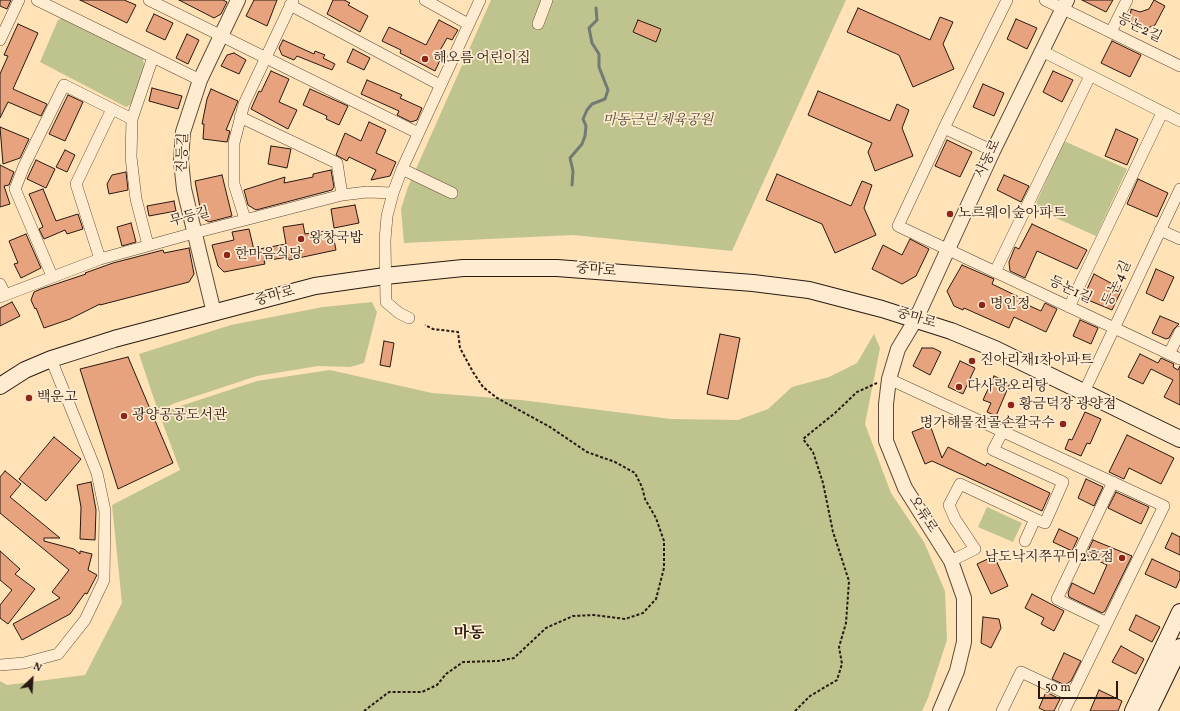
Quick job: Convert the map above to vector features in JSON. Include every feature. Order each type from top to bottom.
[{"type":"main road","name":"중마로","points":[[0,386],[25,370],[51,359],[114,339],[315,286],[385,276],[463,268],[557,268],[701,278],[809,290],[916,319],[951,331],[995,349],[1180,439]]},
{"type":"main road","points":[[1133,711],[1180,612]]},
{"type":"main road","points":[[1149,711],[1180,647]]},
{"type":"street","points":[[0,40],[19,0]]},
{"type":"street","points":[[37,0],[200,80]]},
{"type":"street","points":[[149,0],[418,133]]},
{"type":"street","points":[[170,10],[175,0]]},
{"type":"street","name":"진등길","points":[[214,313],[184,189],[181,161],[183,132],[200,80],[238,0]]},
{"type":"street","points":[[425,0],[468,24]]},
{"type":"street","points":[[409,318],[399,313],[386,302],[385,276],[387,216],[393,193],[402,169],[480,0]]},
{"type":"street","points":[[538,24],[547,0]]},
{"type":"street","points":[[993,151],[944,128],[1007,0]]},
{"type":"street","name":"등논2길","points":[[1045,0],[1065,4],[1111,32],[1180,66]]},
{"type":"street","points":[[1111,32],[1127,0]]},
{"type":"street","points":[[245,219],[234,184],[234,143],[244,104],[292,3],[440,85]]},
{"type":"street","name":"사동로","points":[[916,319],[993,151],[1065,4]]},
{"type":"street","points":[[1042,51],[1180,122]]},
{"type":"street","points":[[148,245],[136,192],[131,157],[132,119],[153,57]]},
{"type":"street","points":[[995,272],[1090,76]]},
{"type":"street","points":[[52,276],[15,189],[24,166],[64,85],[132,119]]},
{"type":"street","points":[[100,259],[76,184],[112,109]]},
{"type":"street","points":[[1069,307],[1162,113]]},
{"type":"street","points":[[240,117],[337,163],[342,195]]},
{"type":"street","name":"등논1길","points":[[944,128],[898,226],[1180,359]]},
{"type":"street","points":[[402,169],[452,193]]},
{"type":"street","name":"등논4길","points":[[1084,392],[1180,189]]},
{"type":"street","name":"무등길","points":[[3,296],[52,276],[100,259],[245,219],[342,195],[367,192],[393,193]]},
{"type":"street","points":[[1160,230],[1180,240]]},
{"type":"street","points":[[0,284],[3,296]]},
{"type":"street","name":"오류로","points":[[916,319],[898,349],[890,379],[886,404],[886,441],[905,488],[951,562],[964,598],[964,642],[956,671],[940,711]]},
{"type":"street","points":[[1170,354],[1180,332]]},
{"type":"street","points":[[0,665],[24,663],[58,654],[85,620],[104,580],[105,511],[97,473],[51,359]]},
{"type":"street","points":[[890,379],[1164,506],[1064,711]]},
{"type":"street","points":[[951,562],[975,549],[954,519],[949,505],[960,484],[1045,523],[1063,482],[993,450],[1002,431]]},
{"type":"street","points":[[1107,623],[1056,599],[1113,482]]},
{"type":"street","points":[[1024,541],[1035,519]]},
{"type":"street","points":[[1002,711],[1021,672],[1072,696]]},
{"type":"path","points":[[364,711],[389,692],[422,692],[432,688],[437,685],[446,674],[463,662],[498,662],[514,658],[546,628],[573,616],[594,615],[625,619],[643,613],[656,599],[664,568],[664,541],[656,518],[645,500],[642,487],[636,473],[615,462],[587,452],[550,426],[497,398],[483,387],[480,382],[460,348],[458,332],[433,329],[425,325]]},
{"type":"path","points":[[795,711],[810,696],[838,680],[842,664],[839,647],[846,623],[849,581],[834,532],[813,452],[803,439],[835,413],[857,392],[890,379]]},
{"type":"green space","name":"마동근린 체육공원","points":[[491,0],[846,0],[732,251],[573,235],[404,243],[401,209],[408,187]]},
{"type":"green space","points":[[63,18],[143,58],[144,65],[132,104],[126,107],[40,62],[58,20]]},
{"type":"green space","points":[[1064,141],[1127,169],[1096,236],[1034,208]]},
{"type":"green space","points":[[372,302],[377,312],[364,363],[350,367],[318,366],[257,376],[175,403],[158,411],[139,354],[231,325],[323,307]]},
{"type":"green space","points":[[874,334],[880,348],[865,424],[891,493],[924,542],[945,591],[947,640],[928,698],[922,711],[0,711],[0,681],[7,685],[85,675],[122,603],[112,505],[180,470],[159,413],[257,381],[330,370],[432,393],[521,400],[671,419],[738,420],[768,409],[792,387],[829,377],[857,363]]},
{"type":"green space","points":[[987,507],[1022,523],[1013,542],[978,527]]},
{"type":"building","points":[[0,0],[11,0],[7,9],[0,6]]},
{"type":"building","points":[[80,0],[124,0],[136,5],[127,23]]},
{"type":"building","points":[[179,0],[223,0],[227,2],[221,14],[214,18]]},
{"type":"building","points":[[254,0],[277,0],[267,26],[246,16]]},
{"type":"building","points":[[333,0],[344,0],[350,3],[348,5],[368,16],[360,32],[327,14]]},
{"type":"building","points":[[1082,0],[1113,0],[1106,12]]},
{"type":"building","points":[[1154,0],[1165,6],[1155,25],[1145,29],[1130,21],[1131,9],[1140,12],[1149,9]]},
{"type":"building","points":[[858,8],[930,40],[940,17],[953,22],[943,44],[954,69],[913,87],[899,55],[847,32]]},
{"type":"building","points":[[154,14],[173,23],[165,40],[146,31]]},
{"type":"building","points":[[1016,19],[1037,28],[1027,49],[1007,39]]},
{"type":"building","points":[[439,20],[458,30],[452,40],[447,38],[438,54],[442,56],[435,71],[400,53],[401,50],[382,41],[389,27],[426,45]]},
{"type":"building","points":[[638,20],[661,29],[656,42],[633,32]]},
{"type":"building","points":[[18,24],[38,33],[13,89],[47,104],[41,116],[8,102],[0,118],[0,74],[8,56],[4,55]]},
{"type":"building","points":[[187,34],[199,40],[188,64],[176,58]]},
{"type":"building","points":[[283,40],[314,54],[315,51],[325,55],[323,58],[335,64],[332,70],[297,56],[294,60],[282,55],[279,48]]},
{"type":"building","points":[[1112,41],[1141,55],[1130,77],[1101,63]]},
{"type":"building","points":[[353,49],[370,58],[364,70],[347,62]]},
{"type":"building","points":[[234,53],[246,60],[239,74],[221,66],[227,55]]},
{"type":"building","points":[[271,71],[289,79],[279,102],[297,110],[288,129],[251,109],[259,91],[261,92]]},
{"type":"building","points":[[1053,71],[1073,80],[1062,102],[1043,92]]},
{"type":"building","points":[[367,80],[402,95],[400,98],[422,108],[417,120],[411,122],[397,115],[399,111],[361,94]]},
{"type":"building","points":[[983,84],[1004,93],[994,116],[973,107]]},
{"type":"building","points":[[152,88],[182,96],[178,109],[149,101]]},
{"type":"building","points":[[211,89],[238,101],[226,130],[230,131],[227,142],[203,139],[204,124],[202,124],[207,99]]},
{"type":"building","points":[[310,89],[348,106],[339,125],[326,119],[327,116],[303,105]]},
{"type":"building","points":[[818,91],[890,121],[897,104],[909,110],[902,128],[913,156],[875,171],[868,152],[872,143],[808,115]]},
{"type":"building","points":[[68,95],[83,102],[65,141],[49,134]]},
{"type":"building","points":[[369,122],[386,130],[376,153],[396,162],[390,176],[371,180],[376,170],[349,157],[347,161],[336,155],[345,133],[361,141]]},
{"type":"building","points":[[0,127],[29,139],[20,158],[3,164]]},
{"type":"building","points":[[1116,129],[1138,139],[1127,165],[1105,156]]},
{"type":"building","points":[[947,140],[972,152],[960,177],[935,166]]},
{"type":"building","points":[[271,146],[291,149],[287,168],[268,164]]},
{"type":"building","points":[[65,150],[75,155],[67,172],[56,167]]},
{"type":"building","points":[[36,160],[55,169],[46,188],[27,179]]},
{"type":"building","points":[[0,165],[14,172],[9,185],[4,186],[10,204],[0,207]]},
{"type":"building","points":[[331,170],[334,187],[332,190],[256,210],[248,205],[244,190],[285,177],[284,183],[313,177],[313,174]]},
{"type":"building","points":[[126,172],[128,190],[109,194],[107,184],[112,175]]},
{"type":"building","points":[[777,174],[851,206],[862,181],[872,185],[864,208],[876,235],[835,253],[822,224],[766,200]]},
{"type":"building","points":[[222,175],[232,216],[209,222],[202,218],[195,181]]},
{"type":"building","points":[[1004,175],[1029,186],[1021,202],[997,190]]},
{"type":"building","points":[[1138,179],[1168,193],[1157,217],[1127,204]]},
{"type":"building","points":[[43,189],[56,221],[78,214],[83,229],[67,234],[65,230],[44,239],[39,229],[43,227],[29,194]]},
{"type":"building","points":[[174,201],[176,211],[149,216],[147,206]]},
{"type":"building","points":[[355,205],[359,223],[334,228],[331,209]]},
{"type":"building","points":[[131,223],[136,242],[122,246],[117,227]]},
{"type":"building","points":[[303,224],[305,234],[332,230],[336,250],[289,260],[288,257],[264,261],[265,264],[224,272],[218,266],[212,245],[234,240],[232,232],[249,229],[254,250],[286,244],[283,227]]},
{"type":"building","points":[[1032,224],[1087,250],[1077,269],[1037,251],[1025,278],[1010,271],[1009,262],[1015,247],[1019,249]]},
{"type":"building","points":[[26,234],[41,268],[21,278],[14,264],[18,263],[9,241]]},
{"type":"building","points":[[910,239],[929,249],[916,276],[902,284],[872,269],[883,245],[902,255]]},
{"type":"building","points":[[189,248],[194,274],[189,282],[100,304],[70,319],[44,328],[31,300],[34,292],[113,263],[163,250],[164,253]]},
{"type":"building","points":[[962,265],[994,279],[992,284],[1023,299],[1021,302],[1041,311],[1045,303],[1057,309],[1046,332],[1014,317],[1009,328],[964,308],[963,310],[954,306],[947,291]]},
{"type":"building","points":[[1156,269],[1174,277],[1163,301],[1146,293]]},
{"type":"building","points":[[1094,274],[1122,289],[1112,310],[1083,298]]},
{"type":"building","points":[[12,302],[20,316],[0,326],[0,308]]},
{"type":"building","points":[[1160,316],[1179,324],[1169,338],[1166,339],[1152,333]]},
{"type":"building","points":[[1080,320],[1098,328],[1091,344],[1073,336]]},
{"type":"building","points":[[720,334],[740,338],[728,399],[707,394]]},
{"type":"building","points":[[384,341],[394,343],[390,367],[380,365]]},
{"type":"building","points":[[922,348],[933,348],[941,352],[930,375],[913,366]]},
{"type":"building","points":[[1140,354],[1158,363],[1161,358],[1174,364],[1173,367],[1178,370],[1180,366],[1180,405],[1164,397],[1173,380],[1151,369],[1143,384],[1128,377]]},
{"type":"building","name":"광양공공도서관","points":[[128,357],[173,463],[118,489],[80,369]]},
{"type":"building","points":[[960,361],[975,368],[963,394],[948,387]]},
{"type":"building","points":[[994,376],[1010,383],[996,416],[987,412],[991,403],[983,400]]},
{"type":"building","points":[[1085,412],[1101,419],[1090,444],[1087,443],[1081,456],[1065,449],[1069,439],[1072,440]]},
{"type":"building","points":[[930,425],[942,458],[948,447],[986,466],[987,463],[1050,493],[1042,511],[932,461],[925,464],[912,432]]},
{"type":"building","points":[[1127,435],[1174,458],[1161,484],[1129,468],[1124,479],[1109,472]]},
{"type":"building","points":[[54,437],[81,459],[46,501],[19,479]]},
{"type":"building","points":[[5,471],[21,484],[10,497],[60,538],[44,538],[44,541],[74,549],[80,554],[80,551],[92,554],[88,570],[97,575],[87,594],[85,593],[70,614],[22,640],[13,624],[60,598],[52,592],[69,570],[0,513],[0,477]]},
{"type":"building","points":[[1086,479],[1103,487],[1094,506],[1078,498]]},
{"type":"building","points":[[91,482],[96,510],[95,540],[80,539],[81,507],[77,485]]},
{"type":"building","points":[[1116,492],[1149,507],[1141,524],[1108,508]]},
{"type":"building","points":[[1059,529],[1078,538],[1072,551],[1053,542]]},
{"type":"building","points":[[1172,533],[1180,537],[1180,555],[1165,548]]},
{"type":"building","points":[[1093,540],[1132,556],[1105,611],[1102,613],[1069,597],[1068,593],[1072,583],[1094,594],[1107,565],[1086,555]]},
{"type":"building","points":[[0,551],[20,569],[15,574],[35,589],[8,624],[0,618],[0,605],[12,590],[0,580]]},
{"type":"building","points":[[994,556],[1008,586],[991,594],[977,564]]},
{"type":"building","points":[[1152,559],[1180,572],[1180,579],[1176,588],[1145,574]]},
{"type":"building","points":[[1032,594],[1064,611],[1054,631],[1041,624],[1044,618],[1025,608]]},
{"type":"building","points":[[1136,615],[1160,627],[1152,642],[1129,630]]},
{"type":"building","points":[[983,617],[999,619],[1001,628],[991,648],[981,643]]},
{"type":"building","points":[[1121,646],[1144,659],[1136,674],[1112,662]]},
{"type":"building","points":[[1064,653],[1081,661],[1071,681],[1065,685],[1052,679]]},
{"type":"building","points":[[1099,690],[1122,701],[1118,711],[1090,711]]},
{"type":"building","points":[[1046,692],[1060,699],[1054,711],[1045,711],[1039,708]]},
{"type":"waterway","points":[[572,185],[573,171],[570,158],[582,144],[585,136],[586,126],[583,119],[587,110],[592,104],[605,99],[608,90],[599,67],[599,54],[592,43],[589,28],[597,20],[596,8]]},
{"type":"place","name":"해오름 어린이집","points":[[425,59]]},
{"type":"place","name":"노르웨이숲아파트","points":[[950,214]]},
{"type":"place","name":"왕창국밥","points":[[301,239]]},
{"type":"place","name":"한마음식당","points":[[227,255]]},
{"type":"place","name":"명인정","points":[[982,305]]},
{"type":"place","name":"진아리채1차아파트","points":[[972,361]]},
{"type":"place","name":"다사랑오리탕","points":[[959,387]]},
{"type":"place","name":"백운고","points":[[29,398]]},
{"type":"place","name":"황금덕장 광양점","points":[[1011,405]]},
{"type":"place","name":"광양공공도서관","points":[[124,416]]},
{"type":"place","name":"명가해물전골손칼국수","points":[[1063,424]]},
{"type":"place","name":"남도낙지쭈꾸미2호점","points":[[1122,558]]},
{"type":"district","name":"마동","points":[[469,635]]}]
